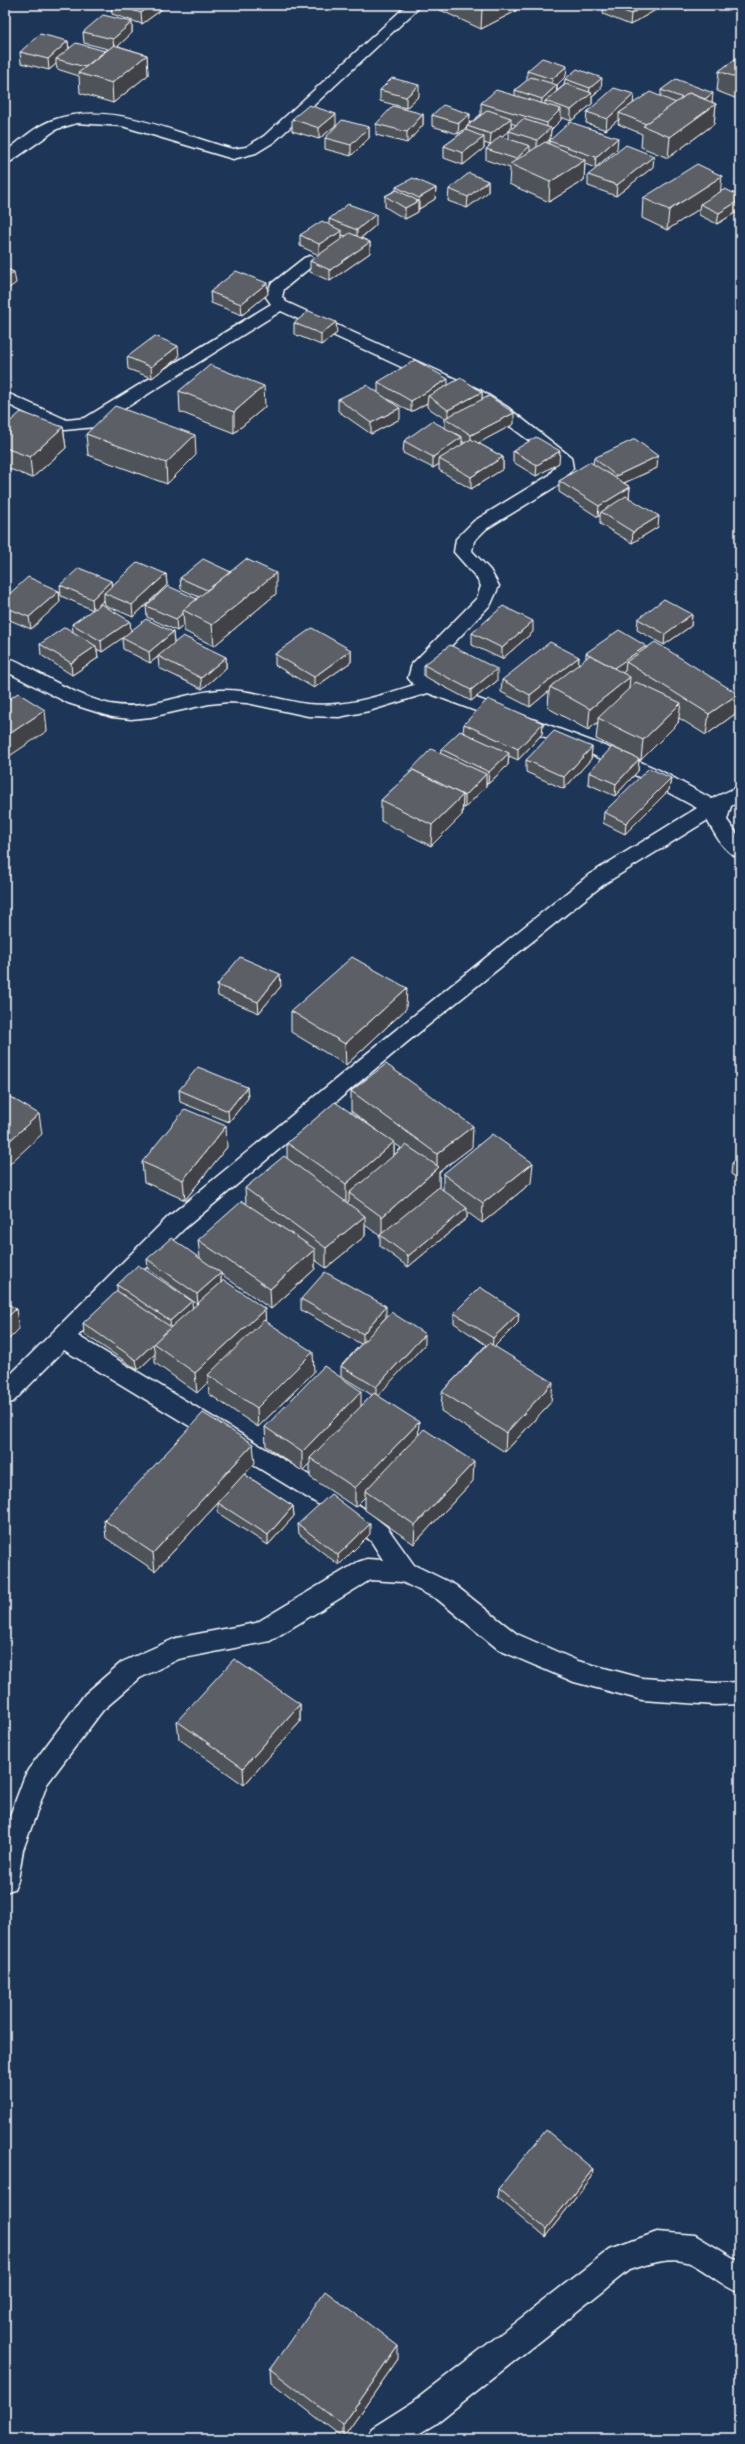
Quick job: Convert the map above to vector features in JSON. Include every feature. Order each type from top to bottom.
[{"type":"street","points":[[5,159],[58,123],[83,117],[112,119],[234,154],[251,150],[269,139],[415,5]]},
{"type":"street","points":[[310,261],[277,287],[274,297],[280,305],[474,394],[501,411],[562,457],[564,468],[554,480],[480,526],[466,539],[463,552],[484,574],[490,586],[485,600],[419,668],[417,678],[429,687],[600,751],[654,776],[725,801]]},
{"type":"street","points":[[5,397],[65,424],[89,423],[280,305]]},
{"type":"street","points":[[5,663],[94,708],[119,713],[151,711],[213,697],[229,695],[309,710],[336,712],[429,687]]},
{"type":"street","points":[[725,801],[717,820],[724,833],[740,851]]},
{"type":"street","points":[[5,1395],[176,1223],[398,1038],[597,879],[725,801]]},
{"type":"street","points":[[62,1338],[354,1514],[379,1534],[405,1572]]},
{"type":"street","points":[[5,1880],[10,1850],[37,1778],[94,1702],[131,1670],[176,1649],[261,1633],[367,1569],[405,1572],[446,1592],[508,1642],[574,1671],[642,1689],[715,1694],[740,1693]]},
{"type":"street","points":[[384,2439],[424,2413],[620,2260],[657,2246],[695,2249],[740,2279]]},
{"type":"building","points":[[115,5],[152,5],[141,13]]},
{"type":"building","points":[[473,5],[490,5],[482,9]]},
{"type":"building","points":[[609,5],[647,5],[631,14]]},
{"type":"building","points":[[103,15],[132,22],[113,39],[83,32]]},
{"type":"building","points":[[40,34],[68,41],[48,59],[20,52]]},
{"type":"building","points":[[76,43],[105,51],[85,67],[56,59]]},
{"type":"building","points":[[114,45],[147,55],[112,83],[78,73]]},
{"type":"building","points":[[739,56],[740,79],[719,71]]},
{"type":"building","points":[[542,58],[567,66],[552,79],[527,71]]},
{"type":"building","points":[[577,69],[602,78],[590,88],[565,79]]},
{"type":"building","points":[[531,77],[557,85],[542,99],[515,90]]},
{"type":"building","points":[[392,78],[419,85],[406,97],[380,90]]},
{"type":"building","points":[[676,79],[713,93],[705,99],[689,93],[683,98],[661,90]]},
{"type":"building","points":[[566,84],[592,93],[571,110],[545,101]]},
{"type":"building","points":[[614,88],[634,94],[607,119],[587,112]]},
{"type":"building","points":[[496,90],[561,109],[547,123],[481,103]]},
{"type":"building","points":[[650,92],[676,103],[646,124],[619,113]]},
{"type":"building","points":[[689,93],[716,104],[670,137],[643,126]]},
{"type":"building","points":[[309,105],[336,114],[319,128],[292,119]]},
{"type":"building","points":[[443,105],[470,114],[459,123],[432,115]]},
{"type":"building","points":[[393,106],[423,114],[407,132],[376,124]]},
{"type":"building","points":[[488,110],[511,118],[491,134],[467,126]]},
{"type":"building","points":[[523,119],[551,128],[537,140],[509,131]]},
{"type":"building","points":[[342,120],[369,127],[351,145],[325,138]]},
{"type":"building","points":[[570,122],[618,138],[596,157],[549,141]]},
{"type":"building","points":[[466,130],[484,137],[463,153],[444,146]]},
{"type":"building","points":[[500,136],[530,146],[516,159],[486,149]]},
{"type":"building","points":[[545,142],[585,160],[550,182],[510,164]]},
{"type":"building","points":[[626,145],[654,156],[617,185],[588,175]]},
{"type":"building","points":[[697,164],[722,176],[669,210],[643,198]]},
{"type":"building","points":[[469,173],[488,181],[468,197],[449,189]]},
{"type":"building","points":[[413,178],[436,188],[419,198],[396,187]]},
{"type":"building","points":[[725,189],[740,196],[740,200],[719,213],[700,204]]},
{"type":"building","points":[[397,190],[418,201],[405,208],[385,196]]},
{"type":"building","points":[[348,204],[376,214],[357,230],[329,219]]},
{"type":"building","points":[[322,221],[342,231],[319,244],[300,235]]},
{"type":"building","points":[[350,233],[370,242],[330,270],[310,261]]},
{"type":"building","points":[[5,268],[14,272],[5,279]]},
{"type":"building","points":[[236,271],[267,283],[241,304],[210,292]]},
{"type":"building","points":[[309,311],[336,322],[321,334],[294,323]]},
{"type":"building","points":[[155,336],[178,346],[151,367],[127,357]]},
{"type":"building","points":[[415,360],[448,379],[411,401],[378,382]]},
{"type":"building","points":[[210,365],[264,386],[234,412],[179,391]]},
{"type":"building","points":[[461,378],[482,392],[448,410],[428,396]]},
{"type":"building","points":[[367,385],[400,408],[371,423],[338,399]]},
{"type":"building","points":[[489,396],[514,413],[471,435],[445,418]]},
{"type":"building","points":[[115,406],[195,435],[166,463],[86,434]]},
{"type":"building","points":[[21,412],[63,427],[30,457],[5,448],[5,426]]},
{"type":"building","points":[[432,421],[462,437],[433,457],[404,441]]},
{"type":"building","points":[[536,437],[560,451],[537,465],[513,451]]},
{"type":"building","points":[[471,439],[503,457],[471,477],[439,459]]},
{"type":"building","points":[[635,439],[658,456],[616,476],[594,458]]},
{"type":"building","points":[[590,462],[630,487],[599,506],[559,481]]},
{"type":"building","points":[[626,496],[659,516],[633,532],[601,512]]},
{"type":"building","points":[[203,559],[231,572],[207,590],[180,578]]},
{"type":"building","points":[[246,559],[276,573],[212,625],[183,610]]},
{"type":"building","points":[[138,562],[166,574],[132,605],[104,593]]},
{"type":"building","points":[[79,568],[111,581],[92,599],[60,585]]},
{"type":"building","points":[[28,577],[59,591],[29,617],[5,607],[5,598]]},
{"type":"building","points":[[168,586],[197,599],[183,610],[183,613],[176,619],[146,606]]},
{"type":"building","points":[[664,599],[692,614],[665,634],[638,619]]},
{"type":"building","points":[[101,604],[130,621],[101,641],[72,624]]},
{"type":"building","points":[[503,606],[533,621],[502,648],[472,633]]},
{"type":"building","points":[[146,619],[173,632],[149,652],[122,638]]},
{"type":"building","points":[[65,627],[96,646],[71,663],[40,644]]},
{"type":"building","points":[[312,628],[351,650],[314,677],[275,654]]},
{"type":"building","points":[[619,630],[646,646],[614,668],[586,653]]},
{"type":"building","points":[[183,636],[226,657],[201,678],[158,656]]},
{"type":"building","points":[[550,642],[579,657],[530,695],[502,680]]},
{"type":"building","points":[[655,642],[738,694],[709,714],[626,662]]},
{"type":"building","points":[[450,645],[497,669],[471,690],[424,665]]},
{"type":"building","points":[[590,655],[630,677],[590,709],[550,687]]},
{"type":"building","points":[[636,682],[681,703],[643,740],[598,718]]},
{"type":"building","points":[[18,693],[45,710],[5,737],[5,702]]},
{"type":"building","points":[[488,699],[543,723],[518,749],[464,724]]},
{"type":"building","points":[[460,731],[509,753],[489,772],[441,749]]},
{"type":"building","points":[[554,731],[592,747],[564,777],[526,760]]},
{"type":"building","points":[[612,747],[639,759],[616,784],[589,772]]},
{"type":"building","points":[[431,749],[486,774],[465,796],[413,770],[411,772],[410,771]]},
{"type":"building","points":[[649,768],[671,778],[626,823],[604,812]]},
{"type":"building","points":[[413,770],[463,795],[432,825],[381,800]]},
{"type":"building","points":[[240,957],[280,974],[258,1002],[217,985]]},
{"type":"building","points":[[352,957],[407,988],[345,1044],[291,1011]]},
{"type":"building","points":[[386,1064],[473,1126],[437,1154],[351,1091]]},
{"type":"building","points":[[198,1067],[247,1087],[228,1111],[179,1090]]},
{"type":"building","points":[[5,1094],[39,1114],[5,1145]]},
{"type":"building","points":[[335,1102],[394,1142],[346,1184],[287,1143]]},
{"type":"building","points":[[185,1109],[226,1126],[183,1180],[142,1162]]},
{"type":"building","points":[[492,1134],[533,1163],[483,1203],[443,1174]]},
{"type":"building","points":[[406,1145],[439,1167],[382,1217],[349,1193]]},
{"type":"building","points":[[284,1156],[365,1216],[326,1248],[245,1188]]},
{"type":"building","points":[[740,1156],[740,1168],[732,1163]]},
{"type":"building","points":[[439,1187],[467,1208],[408,1256],[380,1235]]},
{"type":"building","points":[[242,1201],[315,1249],[270,1289],[198,1240]]},
{"type":"building","points":[[171,1238],[221,1273],[197,1294],[147,1259]]},
{"type":"building","points":[[138,1265],[192,1301],[170,1321],[117,1285]]},
{"type":"building","points":[[325,1272],[386,1306],[363,1334],[301,1299]]},
{"type":"building","points":[[224,1280],[265,1309],[195,1373],[153,1343]]},
{"type":"building","points":[[480,1287],[519,1313],[493,1338],[454,1313]]},
{"type":"building","points":[[117,1291],[171,1327],[136,1360],[83,1323]]},
{"type":"building","points":[[5,1302],[16,1309],[5,1320]]},
{"type":"building","points":[[391,1312],[425,1334],[376,1387],[341,1366]]},
{"type":"building","points":[[264,1320],[313,1352],[257,1408],[208,1375]]},
{"type":"building","points":[[489,1343],[553,1382],[506,1433],[442,1392]]},
{"type":"building","points":[[324,1366],[361,1391],[302,1452],[265,1427]]},
{"type":"building","points":[[374,1393],[419,1422],[355,1488],[310,1458]]},
{"type":"building","points":[[203,1413],[253,1444],[153,1553],[104,1520]]},
{"type":"building","points":[[424,1429],[474,1462],[415,1525],[365,1491]]},
{"type":"building","points":[[244,1474],[293,1506],[268,1535],[218,1503]]},
{"type":"building","points":[[331,1494],[370,1524],[338,1555],[298,1524]]},
{"type":"building","points":[[234,1659],[300,1704],[243,1768],[177,1721]]},
{"type":"building","points":[[546,2130],[593,2169],[546,2229],[498,2189]]},
{"type":"building","points":[[325,2291],[398,2346],[343,2425],[270,2369]]}]
